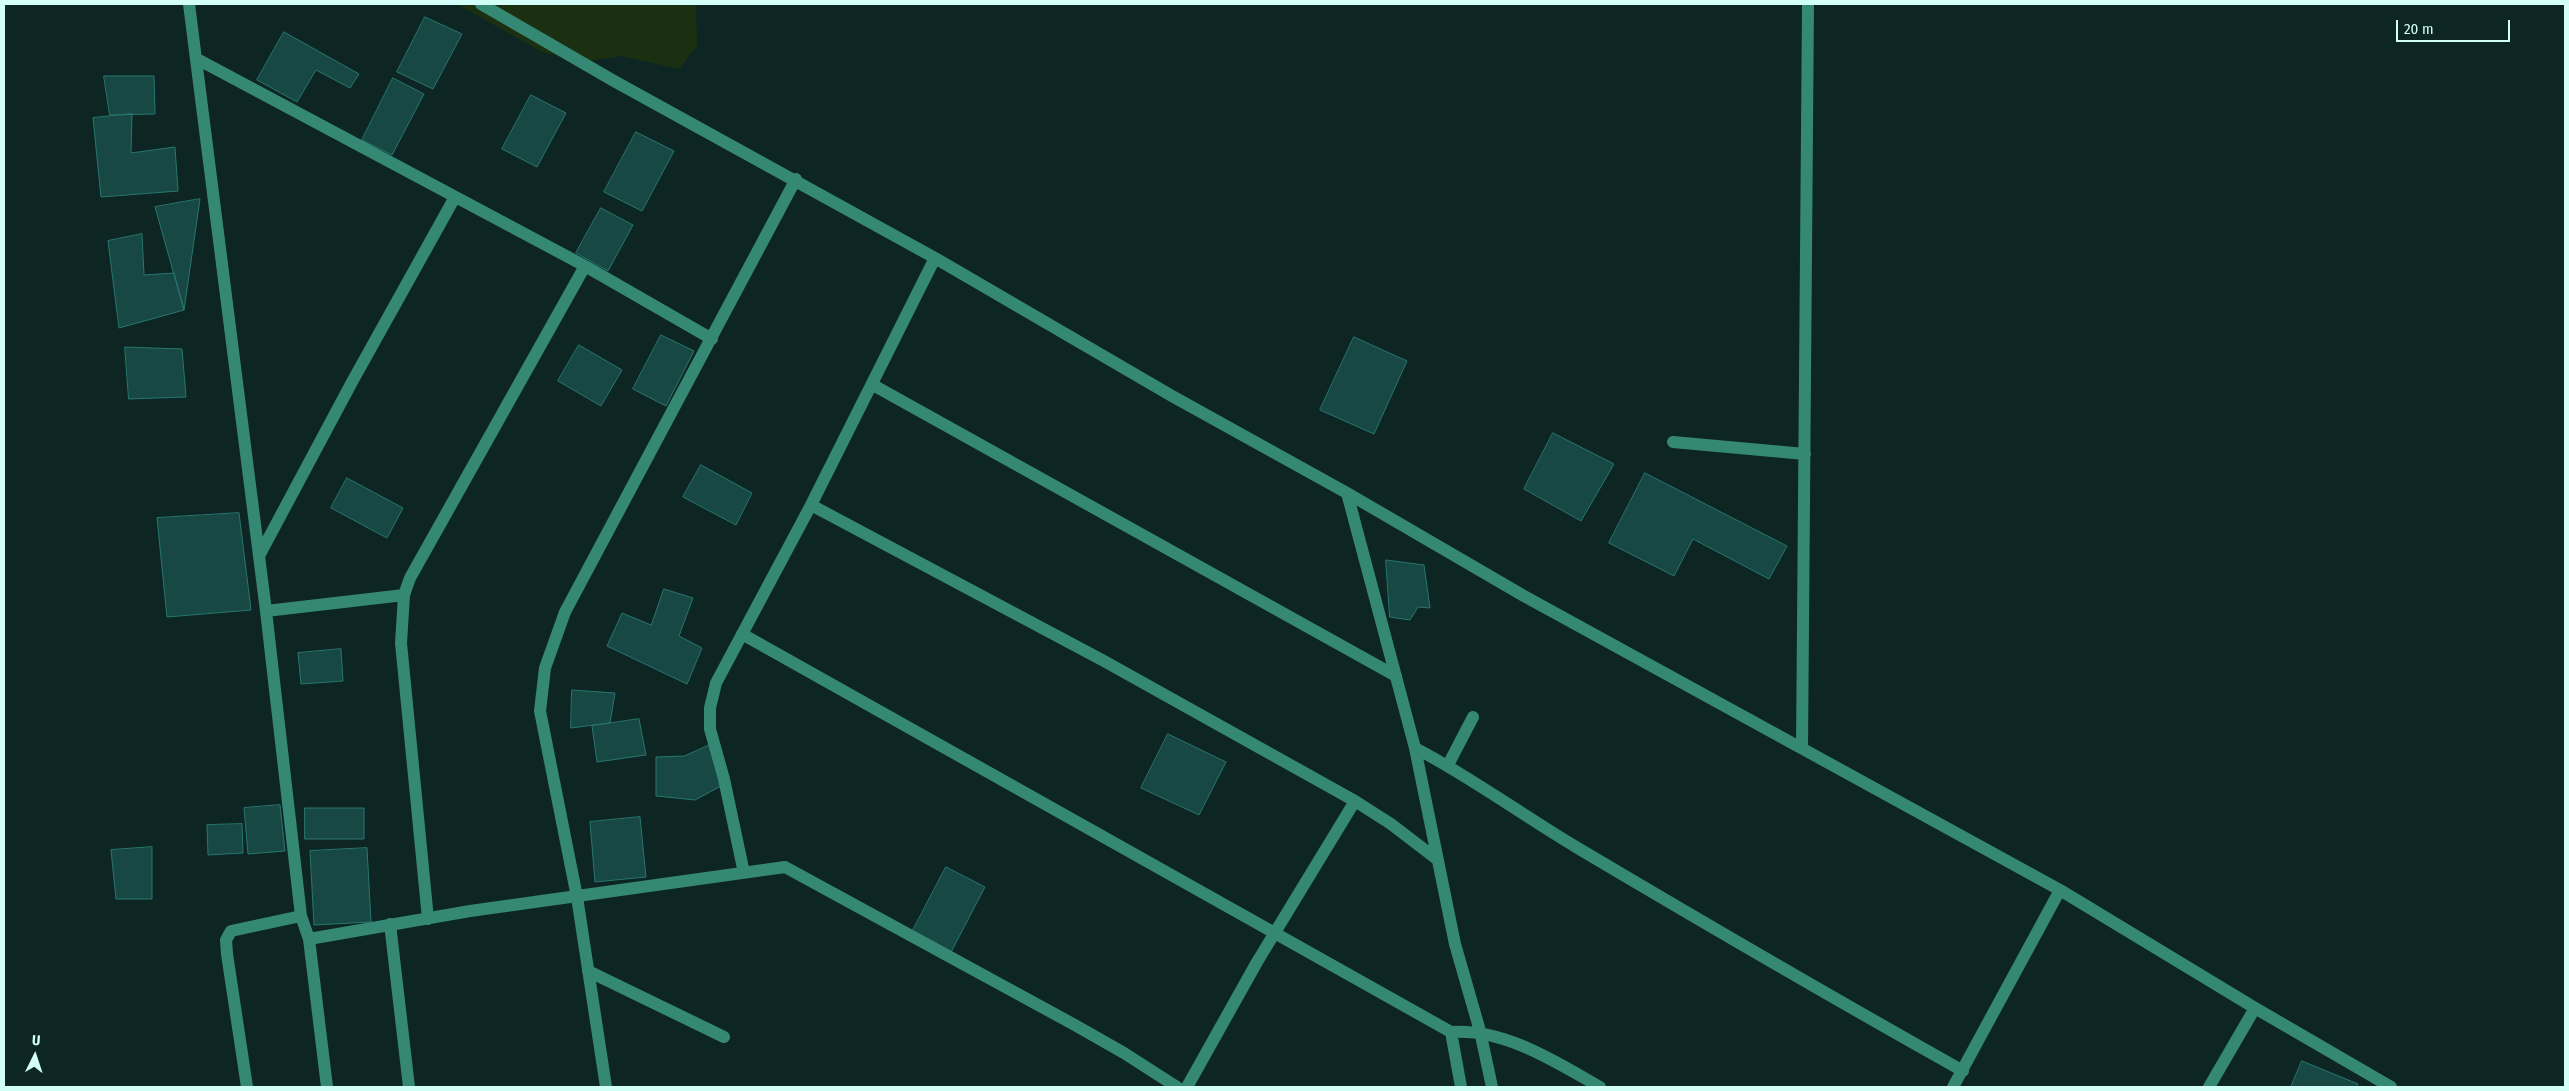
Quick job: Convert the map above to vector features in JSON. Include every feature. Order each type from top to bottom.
[{"type":"street","points":[[189,4],[266,611],[301,916],[309,939],[326,1087]]},
{"type":"street","points":[[481,4],[614,81],[796,179],[1172,396],[1348,493],[1524,596],[2060,890],[2255,1008],[2391,1087]]},
{"type":"street","points":[[1802,748],[1808,4]]},
{"type":"street","points":[[197,60],[586,266],[712,339]]},
{"type":"street","points":[[606,1087],[577,897],[540,711],[545,668],[565,612],[796,179]]},
{"type":"street","points":[[259,556],[347,390],[455,198]]},
{"type":"street","points":[[744,873],[724,779],[710,729],[710,708],[716,683],[811,505],[935,258]]},
{"type":"street","points":[[428,919],[401,643],[404,595],[410,578],[586,266]]},
{"type":"street","points":[[873,384],[1396,676]]},
{"type":"street","points":[[1672,442],[1805,454]]},
{"type":"street","points":[[1348,493],[1415,748],[1455,944],[1492,1087]]},
{"type":"street","points":[[811,505],[1104,661],[1355,801],[1436,858]]},
{"type":"street","points":[[266,611],[404,595]]},
{"type":"street","points":[[742,634],[1453,1032],[1476,1031],[1562,1065],[1600,1087]]},
{"type":"street","points":[[1448,765],[1473,717]]},
{"type":"street","points":[[1415,748],[1448,765],[1574,846],[1856,1012],[1963,1071]]},
{"type":"street","points":[[1187,1087],[1276,932],[1355,801]]},
{"type":"street","points":[[309,939],[390,924],[786,867],[1124,1052],[1176,1087]]},
{"type":"street","points":[[1954,1087],[2060,890]]},
{"type":"street","points":[[247,1087],[231,990],[226,940],[231,931],[301,916]]},
{"type":"street","points":[[390,924],[409,1087]]},
{"type":"street","points":[[588,971],[724,1036]]},
{"type":"street","points":[[2210,1087],[2255,1008]]},
{"type":"street","points":[[1453,1032],[1460,1087]]},
{"type":"green space","points":[[457,4],[696,4],[697,46],[679,69],[621,56],[582,62],[542,52]]},
{"type":"building","points":[[425,17],[462,34],[433,89],[397,72]]},
{"type":"building","points":[[284,32],[359,74],[350,88],[316,70],[297,102],[257,80]]},
{"type":"building","points":[[104,76],[154,76],[155,114],[110,115]]},
{"type":"building","points":[[393,78],[424,94],[392,155],[362,140]]},
{"type":"building","points":[[531,95],[566,113],[537,167],[502,149]]},
{"type":"building","points":[[132,114],[131,153],[175,147],[178,191],[101,197],[93,118]]},
{"type":"building","points":[[636,132],[674,151],[642,211],[604,192]]},
{"type":"building","points":[[200,199],[184,310],[155,207]]},
{"type":"building","points":[[601,208],[633,225],[608,271],[576,253]]},
{"type":"building","points":[[142,234],[144,275],[174,273],[184,310],[119,328],[108,241]]},
{"type":"building","points":[[661,335],[694,351],[666,406],[633,389]]},
{"type":"building","points":[[1354,337],[1407,361],[1374,434],[1320,410]]},
{"type":"building","points":[[579,345],[622,370],[601,406],[558,381]]},
{"type":"building","points":[[125,347],[182,349],[186,397],[129,399]]},
{"type":"building","points":[[1553,433],[1614,464],[1581,521],[1524,489]]},
{"type":"building","points":[[701,465],[752,493],[736,525],[683,497]]},
{"type":"building","points":[[1645,473],[1787,546],[1769,579],[1693,539],[1674,576],[1609,543]]},
{"type":"building","points":[[347,478],[403,508],[387,538],[331,508]]},
{"type":"building","points":[[239,513],[251,610],[167,617],[157,518]]},
{"type":"building","points":[[1386,560],[1424,565],[1430,608],[1418,607],[1410,620],[1390,617]]},
{"type":"building","points":[[664,589],[693,598],[679,636],[702,648],[687,684],[607,646],[622,613],[651,625]]},
{"type":"building","points":[[341,649],[343,681],[301,684],[298,653]]},
{"type":"building","points":[[572,690],[615,693],[610,723],[571,728]]},
{"type":"building","points":[[639,719],[646,755],[597,762],[592,726]]},
{"type":"building","points":[[1168,734],[1226,762],[1199,815],[1141,788]]},
{"type":"building","points":[[710,745],[721,786],[695,800],[656,796],[656,757],[684,756]]},
{"type":"building","points":[[280,805],[285,851],[248,854],[244,808]]},
{"type":"building","points":[[305,808],[364,808],[364,839],[305,839]]},
{"type":"building","points":[[640,817],[646,877],[595,882],[590,822]]},
{"type":"building","points":[[242,824],[243,853],[208,855],[207,825]]},
{"type":"building","points":[[152,847],[152,899],[116,899],[111,850]]},
{"type":"building","points":[[367,848],[371,922],[314,925],[310,851]]},
{"type":"building","points":[[946,867],[985,887],[949,956],[910,936]]},
{"type":"building","points":[[2302,1061],[2358,1084],[2356,1087],[2291,1087]]}]
